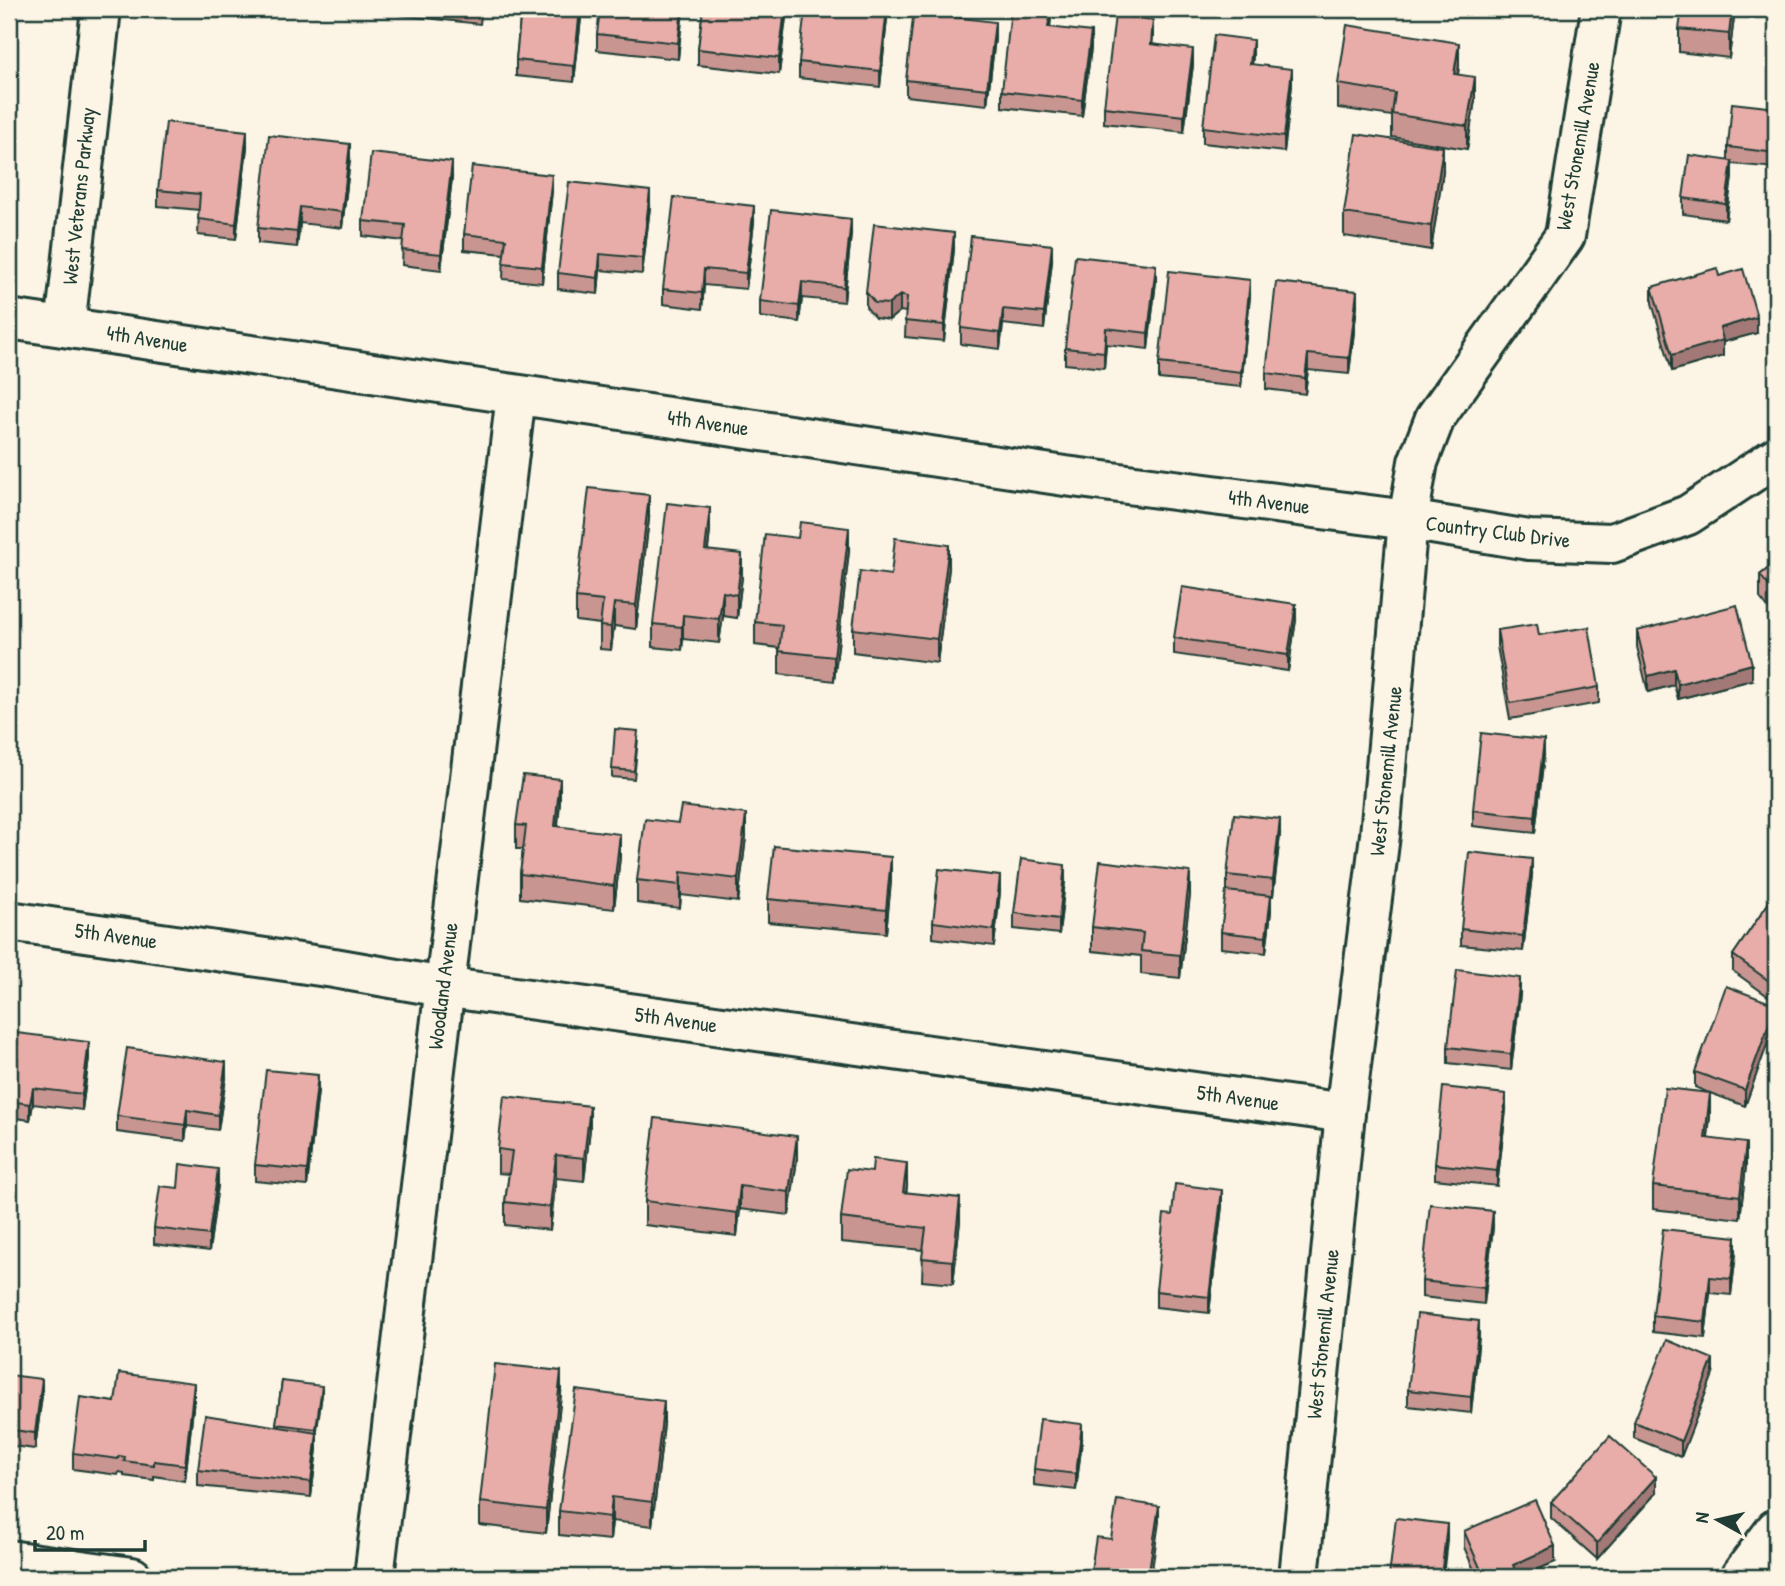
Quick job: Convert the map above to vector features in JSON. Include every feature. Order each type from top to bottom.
[{"type":"street","name":"West Veterans Parkway","points":[[65,327],[101,9]]},
{"type":"street","name":"West Stonemill Avenue","points":[[1298,1577],[1345,1113],[1380,835],[1408,520],[1418,463],[1435,418],[1565,236],[1601,9]]},
{"type":"street","name":"4th Avenue","points":[[9,319],[1065,475],[1408,520]]},
{"type":"street","name":"Woodland Avenue","points":[[374,1577],[516,395]]},
{"type":"street","name":"Country Club Drive","points":[[1408,520],[1529,540],[1612,543],[1688,515],[1776,457]]},
{"type":"street","name":"5th Avenue","points":[[9,921],[334,968],[443,987],[1345,1113]]},
{"type":"street","points":[[1740,1577],[1776,1529]]},
{"type":"street","points":[[9,1560],[132,1577]]},
{"type":"building","points":[[521,9],[580,9],[574,66],[516,60]]},
{"type":"building","points":[[600,9],[682,9],[678,43],[597,34]]},
{"type":"building","points":[[703,9],[785,9],[779,58],[698,49]]},
{"type":"building","points":[[805,9],[887,9],[880,71],[799,62]]},
{"type":"building","points":[[914,9],[954,9],[953,17],[995,22],[987,89],[906,80]]},
{"type":"building","points":[[1011,9],[1051,9],[1048,27],[1091,32],[1082,100],[1002,91]]},
{"type":"building","points":[[1682,9],[1732,9],[1729,34],[1679,29]]},
{"type":"building","points":[[1115,15],[1153,20],[1151,44],[1193,49],[1184,116],[1104,107]]},
{"type":"building","points":[[1347,25],[1459,43],[1454,74],[1475,77],[1467,126],[1392,114],[1395,93],[1338,84]]},
{"type":"building","points":[[1214,35],[1253,40],[1250,64],[1292,69],[1284,137],[1203,127]]},
{"type":"building","points":[[1732,103],[1776,108],[1776,153],[1728,147]]},
{"type":"building","points":[[166,122],[247,131],[236,224],[198,219],[200,194],[158,190]]},
{"type":"building","points":[[1356,134],[1443,147],[1431,226],[1344,213]]},
{"type":"building","points":[[269,135],[350,144],[342,212],[300,207],[297,232],[258,228]]},
{"type":"building","points":[[371,153],[452,162],[441,254],[402,250],[405,225],[363,221]]},
{"type":"building","points":[[1689,155],[1732,161],[1726,204],[1683,198]]},
{"type":"building","points":[[472,166],[552,175],[542,267],[503,263],[506,239],[464,234]]},
{"type":"building","points":[[569,182],[650,191],[642,258],[600,254],[598,278],[558,273]]},
{"type":"building","points":[[674,197],[754,206],[746,273],[704,269],[702,293],[663,289]]},
{"type":"building","points":[[771,210],[851,219],[844,287],[802,282],[799,306],[760,301]]},
{"type":"building","points":[[874,224],[954,233],[944,325],[905,321],[907,297],[900,295],[889,304],[875,303],[866,292]]},
{"type":"building","points":[[971,236],[1052,245],[1044,313],[1003,309],[1000,333],[961,328]]},
{"type":"building","points":[[1075,256],[1156,265],[1148,333],[1106,328],[1104,352],[1065,348]]},
{"type":"building","points":[[1717,268],[1719,276],[1743,269],[1757,317],[1720,328],[1723,340],[1672,355],[1652,287]]},
{"type":"building","points":[[1169,271],[1250,280],[1241,372],[1159,363]]},
{"type":"building","points":[[1276,282],[1357,291],[1349,358],[1308,354],[1305,378],[1266,373]]},
{"type":"building","points":[[589,488],[649,495],[636,605],[614,603],[611,627],[600,626],[603,601],[576,598]]},
{"type":"building","points":[[667,503],[710,508],[705,550],[742,554],[737,595],[723,592],[719,619],[683,615],[682,627],[653,624]]},
{"type":"building","points":[[800,522],[849,528],[834,657],[779,651],[782,625],[755,622],[765,534],[798,538]]},
{"type":"building","points":[[895,538],[949,545],[937,639],[853,629],[860,571],[891,575]]},
{"type":"building","points":[[1776,562],[1776,595],[1760,575]]},
{"type":"building","points":[[1182,587],[1296,604],[1288,655],[1174,638]]},
{"type":"building","points":[[1737,605],[1752,664],[1678,684],[1674,669],[1648,676],[1637,631]]},
{"type":"building","points":[[1537,624],[1539,635],[1589,627],[1599,687],[1510,703],[1497,630]]},
{"type":"building","points":[[615,729],[638,731],[634,771],[612,769]]},
{"type":"building","points":[[1481,733],[1544,740],[1535,817],[1473,810]]},
{"type":"building","points":[[523,775],[560,779],[555,826],[620,834],[614,886],[520,874],[526,826],[516,825]]},
{"type":"building","points":[[681,806],[746,814],[738,879],[681,872],[680,885],[637,880],[645,819],[678,823]]},
{"type":"building","points":[[1234,814],[1280,819],[1273,880],[1227,875]]},
{"type":"building","points":[[774,846],[891,857],[886,910],[768,899]]},
{"type":"building","points":[[1469,852],[1532,859],[1523,936],[1461,929]]},
{"type":"building","points":[[1021,859],[1065,865],[1059,919],[1014,913]]},
{"type":"building","points":[[1100,861],[1190,872],[1180,955],[1141,951],[1143,933],[1092,927]]},
{"type":"building","points":[[939,869],[1000,876],[994,930],[933,922]]},
{"type":"building","points":[[1226,891],[1271,896],[1266,937],[1221,932]]},
{"type":"building","points":[[1776,892],[1776,977],[1772,983],[1733,955]]},
{"type":"building","points":[[1457,970],[1520,978],[1511,1054],[1448,1047]]},
{"type":"building","points":[[1726,986],[1776,1005],[1745,1090],[1695,1072]]},
{"type":"building","points":[[9,1032],[89,1042],[82,1094],[33,1088],[30,1104],[9,1101]]},
{"type":"building","points":[[127,1048],[226,1062],[218,1115],[187,1110],[185,1125],[117,1116]]},
{"type":"building","points":[[266,1070],[318,1075],[307,1170],[255,1165]]},
{"type":"building","points":[[1443,1087],[1506,1094],[1497,1171],[1435,1164]]},
{"type":"building","points":[[1665,1088],[1710,1093],[1705,1138],[1746,1143],[1740,1196],[1653,1186]]},
{"type":"building","points":[[504,1096],[590,1106],[584,1158],[556,1155],[550,1207],[505,1202],[512,1151],[498,1149]]},
{"type":"building","points":[[655,1118],[797,1136],[789,1192],[740,1186],[737,1213],[645,1201]]},
{"type":"building","points":[[873,1159],[907,1163],[903,1192],[960,1198],[953,1261],[922,1258],[926,1228],[841,1218],[847,1169],[872,1172]]},
{"type":"building","points":[[180,1164],[218,1169],[209,1235],[154,1228],[160,1186],[178,1188]]},
{"type":"building","points":[[1175,1184],[1222,1190],[1209,1297],[1156,1291],[1164,1214],[1172,1215]]},
{"type":"building","points":[[1430,1204],[1493,1211],[1484,1288],[1422,1281]]},
{"type":"building","points":[[1663,1229],[1736,1237],[1731,1279],[1710,1277],[1705,1322],[1653,1316]]},
{"type":"building","points":[[1417,1314],[1479,1321],[1471,1397],[1408,1390]]},
{"type":"building","points":[[1667,1340],[1713,1359],[1681,1441],[1634,1422]]},
{"type":"building","points":[[495,1364],[561,1371],[546,1510],[480,1502]]},
{"type":"building","points":[[119,1373],[194,1383],[185,1465],[154,1461],[154,1465],[124,1461],[125,1457],[119,1456],[118,1459],[73,1453],[80,1397],[115,1402]]},
{"type":"building","points":[[9,1375],[42,1379],[35,1433],[13,1430],[12,1438],[9,1437]]},
{"type":"building","points":[[282,1381],[322,1386],[316,1429],[276,1424]]},
{"type":"building","points":[[576,1390],[664,1401],[652,1502],[612,1497],[610,1517],[559,1511]]},
{"type":"building","points":[[205,1415],[317,1433],[311,1482],[198,1470]]},
{"type":"building","points":[[1040,1419],[1082,1424],[1076,1474],[1034,1469]]},
{"type":"building","points":[[1610,1436],[1656,1477],[1597,1543],[1551,1502]]},
{"type":"building","points":[[1117,1500],[1159,1506],[1148,1577],[1090,1577],[1096,1537],[1111,1539]]},
{"type":"building","points":[[1535,1500],[1555,1546],[1513,1565],[1518,1577],[1484,1577],[1464,1531]]},
{"type":"building","points":[[1396,1518],[1447,1524],[1441,1577],[1389,1577]]}]
